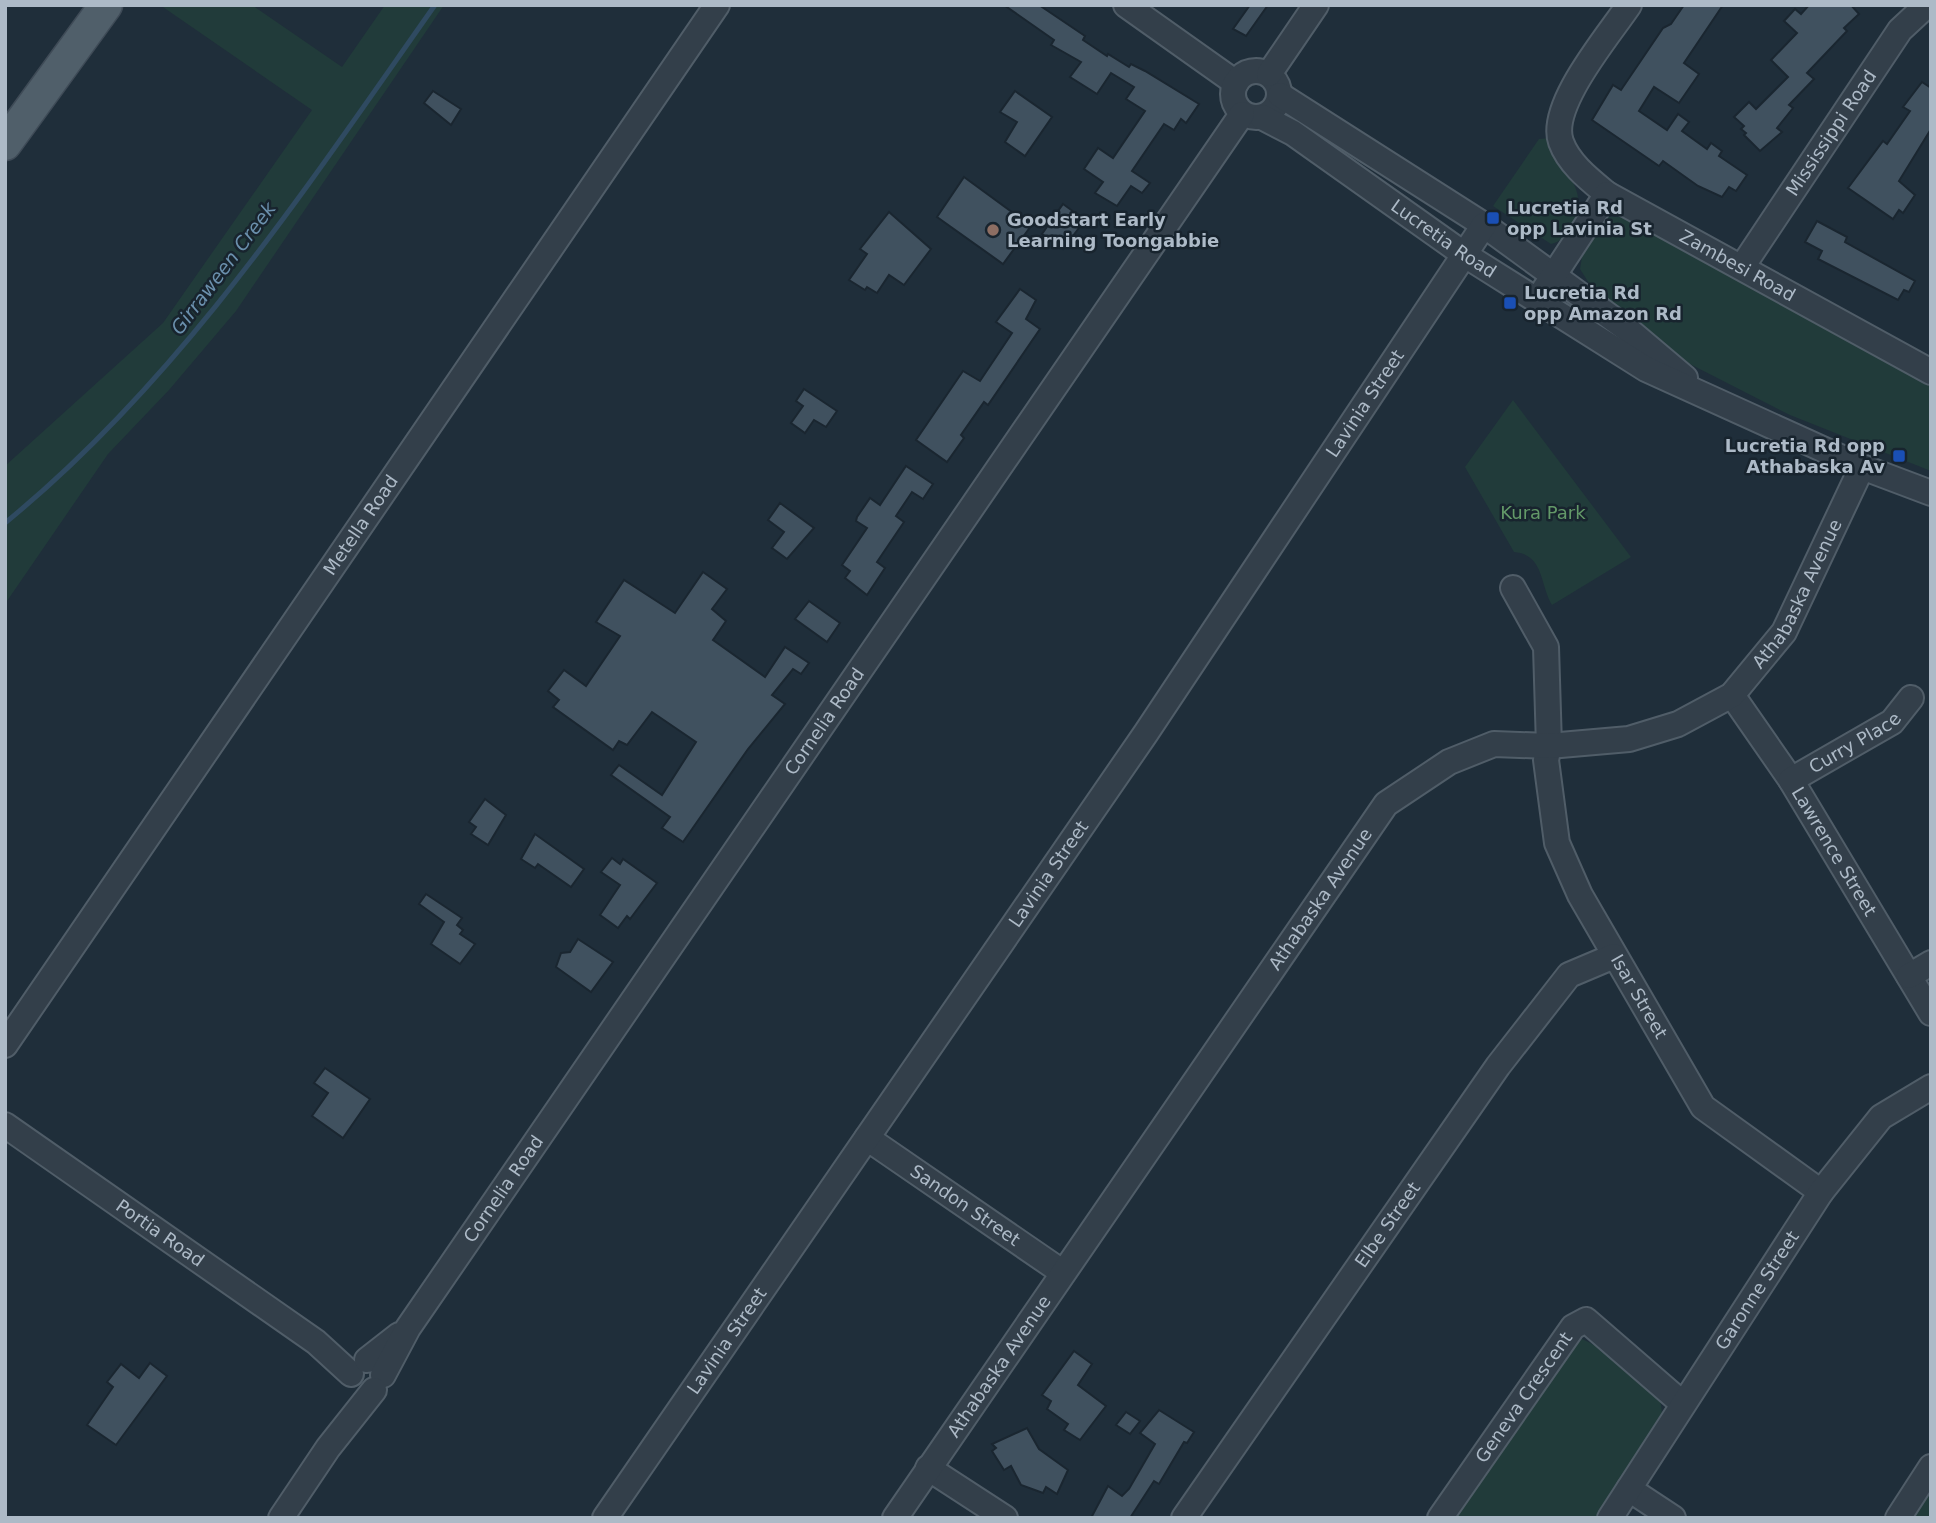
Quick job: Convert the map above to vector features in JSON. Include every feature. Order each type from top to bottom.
[{"type":"main road","points":[[5,144],[106,5]]},
{"type":"street","name":"Metella Road","points":[[5,1045],[718,5]]},
{"type":"street","points":[[1126,5],[1236,83]]},
{"type":"street","points":[[1274,84],[1248,72],[1236,83],[1233,99],[1252,115],[1274,110],[1274,84],[1316,5]]},
{"type":"street","name":"Zambesi Road","points":[[1629,5],[1567,98],[1561,116],[1561,141],[1580,170],[1607,194],[1931,372]]},
{"type":"street","name":"Mississippi Road","points":[[1742,267],[1900,30],[1927,5]]},
{"type":"street","name":"Lucretia Road","points":[[1274,84],[1484,225],[1627,329],[1701,393]]},
{"type":"street","name":"Lucretia Road","points":[[1252,115],[1293,133],[1465,255],[1537,303],[1646,369],[1862,467],[1931,493]]},
{"type":"street","name":"Cornelia Road","points":[[281,1518],[328,1448],[365,1374],[408,1328],[1252,115]]},
{"type":"street","points":[[1537,303],[1607,194]]},
{"type":"street","name":"Lavinia Street","points":[[606,1518],[1138,744],[1484,225]]},
{"type":"street","name":"Athabaska Avenue","points":[[895,1518],[1386,804],[1449,762],[1494,744],[1549,746],[1629,739],[1678,724],[1732,695],[1784,632],[1862,467]]},
{"type":"street","name":"Isar Street","points":[[1513,588],[1546,647],[1549,746],[1546,760],[1557,843],[1580,895],[1703,1107],[1821,1192]]},
{"type":"street","name":"Lawrence Street","points":[[1732,695],[1791,780],[1931,1013]]},
{"type":"street","name":"Curry Place","points":[[1791,780],[1892,722],[1911,698]]},
{"type":"street","name":"Elbe Street","points":[[1184,1518],[1498,1066],[1569,975],[1614,956]]},
{"type":"street","points":[[1909,976],[1931,963]]},
{"type":"street","name":"Garonne Street","points":[[1610,1518],[1821,1192],[1881,1117],[1931,1087]]},
{"type":"street","name":"Portia Road","points":[[5,1125],[365,1374]]},
{"type":"street","name":"Sandon Street","points":[[867,1138],[1062,1272]]},
{"type":"street","name":"Geneva Crescent","points":[[1440,1518],[1573,1327],[1586,1320],[1683,1404]]},
{"type":"street","points":[[1898,1518],[1931,1467]]},
{"type":"street","points":[[928,1468],[1005,1518]]},
{"type":"street","points":[[1629,1489],[1673,1518]]},
{"type":"green space","points":[[160,5],[252,5],[342,67],[385,5],[444,5],[236,311],[169,390],[108,454],[5,604],[5,466],[163,323],[312,110]]},
{"type":"green space","points":[[1551,138],[1555,151],[1573,182],[1578,202],[1570,227],[1560,240],[1551,244],[1493,206],[1539,139]]},
{"type":"green space","points":[[1607,217],[1628,217],[1931,385],[1931,471],[1790,415],[1686,362],[1596,294],[1580,269],[1582,257]]},
{"type":"green space","name":"Kura Park","points":[[1513,400],[1631,557],[1552,605],[1536,564],[1524,554],[1514,552],[1465,467]]},
{"type":"green space","points":[[1582,1339],[1612,1357],[1646,1383],[1659,1399],[1662,1410],[1662,1421],[1598,1518],[1452,1518],[1575,1343]]},
{"type":"green space","points":[[1931,1485],[1931,1518],[1909,1518]]},
{"type":"building","points":[[1004,5],[1039,5],[1085,36],[1083,40],[1107,56],[1108,54],[1129,67],[1131,64],[1145,71],[1199,104],[1186,123],[1181,119],[1174,130],[1164,124],[1132,171],[1150,183],[1142,193],[1131,186],[1117,206],[1095,193],[1103,182],[1084,169],[1098,148],[1113,158],[1145,111],[1126,99],[1134,87],[1111,73],[1097,94],[1070,77],[1081,62],[1051,45],[1054,40]]},
{"type":"building","points":[[1250,5],[1268,5],[1246,36],[1233,29]]},
{"type":"building","points":[[1684,5],[1723,5],[1684,63],[1699,74],[1679,103],[1654,87],[1639,111],[1667,130],[1678,114],[1689,122],[1682,131],[1707,149],[1711,143],[1722,151],[1719,156],[1747,175],[1736,191],[1729,187],[1722,197],[1698,186],[1663,161],[1659,166],[1592,120],[1613,85],[1621,90],[1663,28],[1671,24]]},
{"type":"building","points":[[1809,5],[1851,5],[1859,14],[1844,28],[1847,31],[1807,73],[1814,79],[1789,105],[1793,108],[1777,128],[1782,132],[1760,151],[1744,135],[1746,133],[1741,129],[1744,126],[1734,117],[1749,102],[1756,109],[1788,77],[1771,60],[1797,33],[1784,21],[1795,9],[1801,14]]},
{"type":"building","points":[[1922,82],[1931,88],[1931,129],[1899,181],[1915,195],[1903,213],[1899,210],[1893,219],[1848,188],[1883,141],[1887,144],[1910,111],[1903,107]]},
{"type":"building","points":[[433,91],[461,109],[451,125],[424,103]]},
{"type":"building","points":[[1015,91],[1052,117],[1025,156],[1005,142],[1017,122],[1000,112]]},
{"type":"building","points":[[964,177],[1031,226],[1003,264],[937,217]]},
{"type":"building","points":[[1063,204],[1085,220],[1063,249],[1042,234]]},
{"type":"building","points":[[889,212],[931,249],[904,285],[889,275],[877,293],[867,287],[865,290],[849,280],[867,254],[860,249]]},
{"type":"building","points":[[1817,221],[1847,237],[1845,242],[1915,281],[1909,292],[1904,290],[1898,300],[1818,259],[1822,251],[1805,242]]},
{"type":"building","points":[[1020,289],[1036,300],[1026,319],[1040,329],[988,405],[984,402],[961,435],[964,438],[947,462],[916,440],[963,371],[980,381],[1012,333],[996,322]]},
{"type":"building","points":[[804,389],[837,411],[826,427],[814,420],[805,433],[791,423],[803,406],[796,401]]},
{"type":"building","points":[[906,466],[933,484],[923,499],[912,492],[896,516],[904,522],[877,562],[885,568],[867,595],[845,578],[850,571],[842,565],[867,528],[856,521],[857,517],[870,498],[880,505]]},
{"type":"building","points":[[780,503],[814,528],[787,559],[772,548],[784,532],[768,520]]},
{"type":"building","points":[[703,572],[727,589],[712,609],[726,621],[713,640],[765,677],[785,647],[809,663],[801,674],[793,669],[772,695],[785,704],[748,749],[683,842],[662,828],[670,817],[611,775],[619,765],[662,795],[696,742],[652,712],[627,745],[619,741],[613,750],[553,707],[559,700],[548,691],[564,670],[586,686],[620,636],[596,622],[624,580],[675,613]]},
{"type":"building","points":[[809,601],[840,623],[827,642],[795,619]]},
{"type":"building","points":[[485,799],[506,815],[488,845],[471,834],[476,827],[469,822]]},
{"type":"building","points":[[535,834],[584,869],[571,887],[538,864],[535,868],[521,859]]},
{"type":"building","points":[[612,858],[620,864],[623,859],[657,883],[630,919],[627,916],[618,928],[600,915],[620,885],[601,872]]},
{"type":"building","points":[[426,894],[462,918],[457,925],[463,930],[460,934],[475,944],[460,964],[431,944],[444,922],[419,904]]},
{"type":"building","points":[[578,939],[613,962],[591,992],[556,967],[561,953],[570,952]]},
{"type":"building","points":[[325,1068],[370,1099],[343,1138],[312,1116],[328,1093],[314,1083]]},
{"type":"building","points":[[1074,1351],[1092,1364],[1078,1385],[1106,1406],[1080,1440],[1064,1430],[1068,1424],[1047,1409],[1051,1401],[1042,1395]]},
{"type":"building","points":[[150,1363],[167,1376],[116,1445],[87,1425],[113,1387],[107,1382],[121,1364],[139,1378]]},
{"type":"building","points":[[1159,1410],[1194,1432],[1187,1443],[1184,1442],[1159,1484],[1154,1481],[1130,1518],[1091,1518],[1108,1486],[1122,1496],[1129,1489],[1155,1444],[1140,1433]]},
{"type":"building","points":[[1126,1412],[1140,1421],[1130,1434],[1116,1425]]},
{"type":"building","points":[[1027,1428],[1039,1449],[1068,1470],[1057,1494],[1046,1487],[1043,1493],[1021,1485],[1011,1466],[1004,1470],[992,1451],[996,1448],[992,1444]]},
{"type":"waterway","name":"Girraween Creek","points":[[5,523],[68,467],[128,407],[184,345],[288,212],[435,5]]},
{"type":"place","name":"Lucretia Rd opp Lavinia St","points":[[1493,218]]},
{"type":"place","name":"Goodstart Early Learning Toongabbie","points":[[993,230]]},
{"type":"place","name":"Lucretia Rd opp Amazon Rd","points":[[1510,303]]},
{"type":"place","name":"Lucretia Rd opp Athabaska Av","points":[[1899,456]]}]
